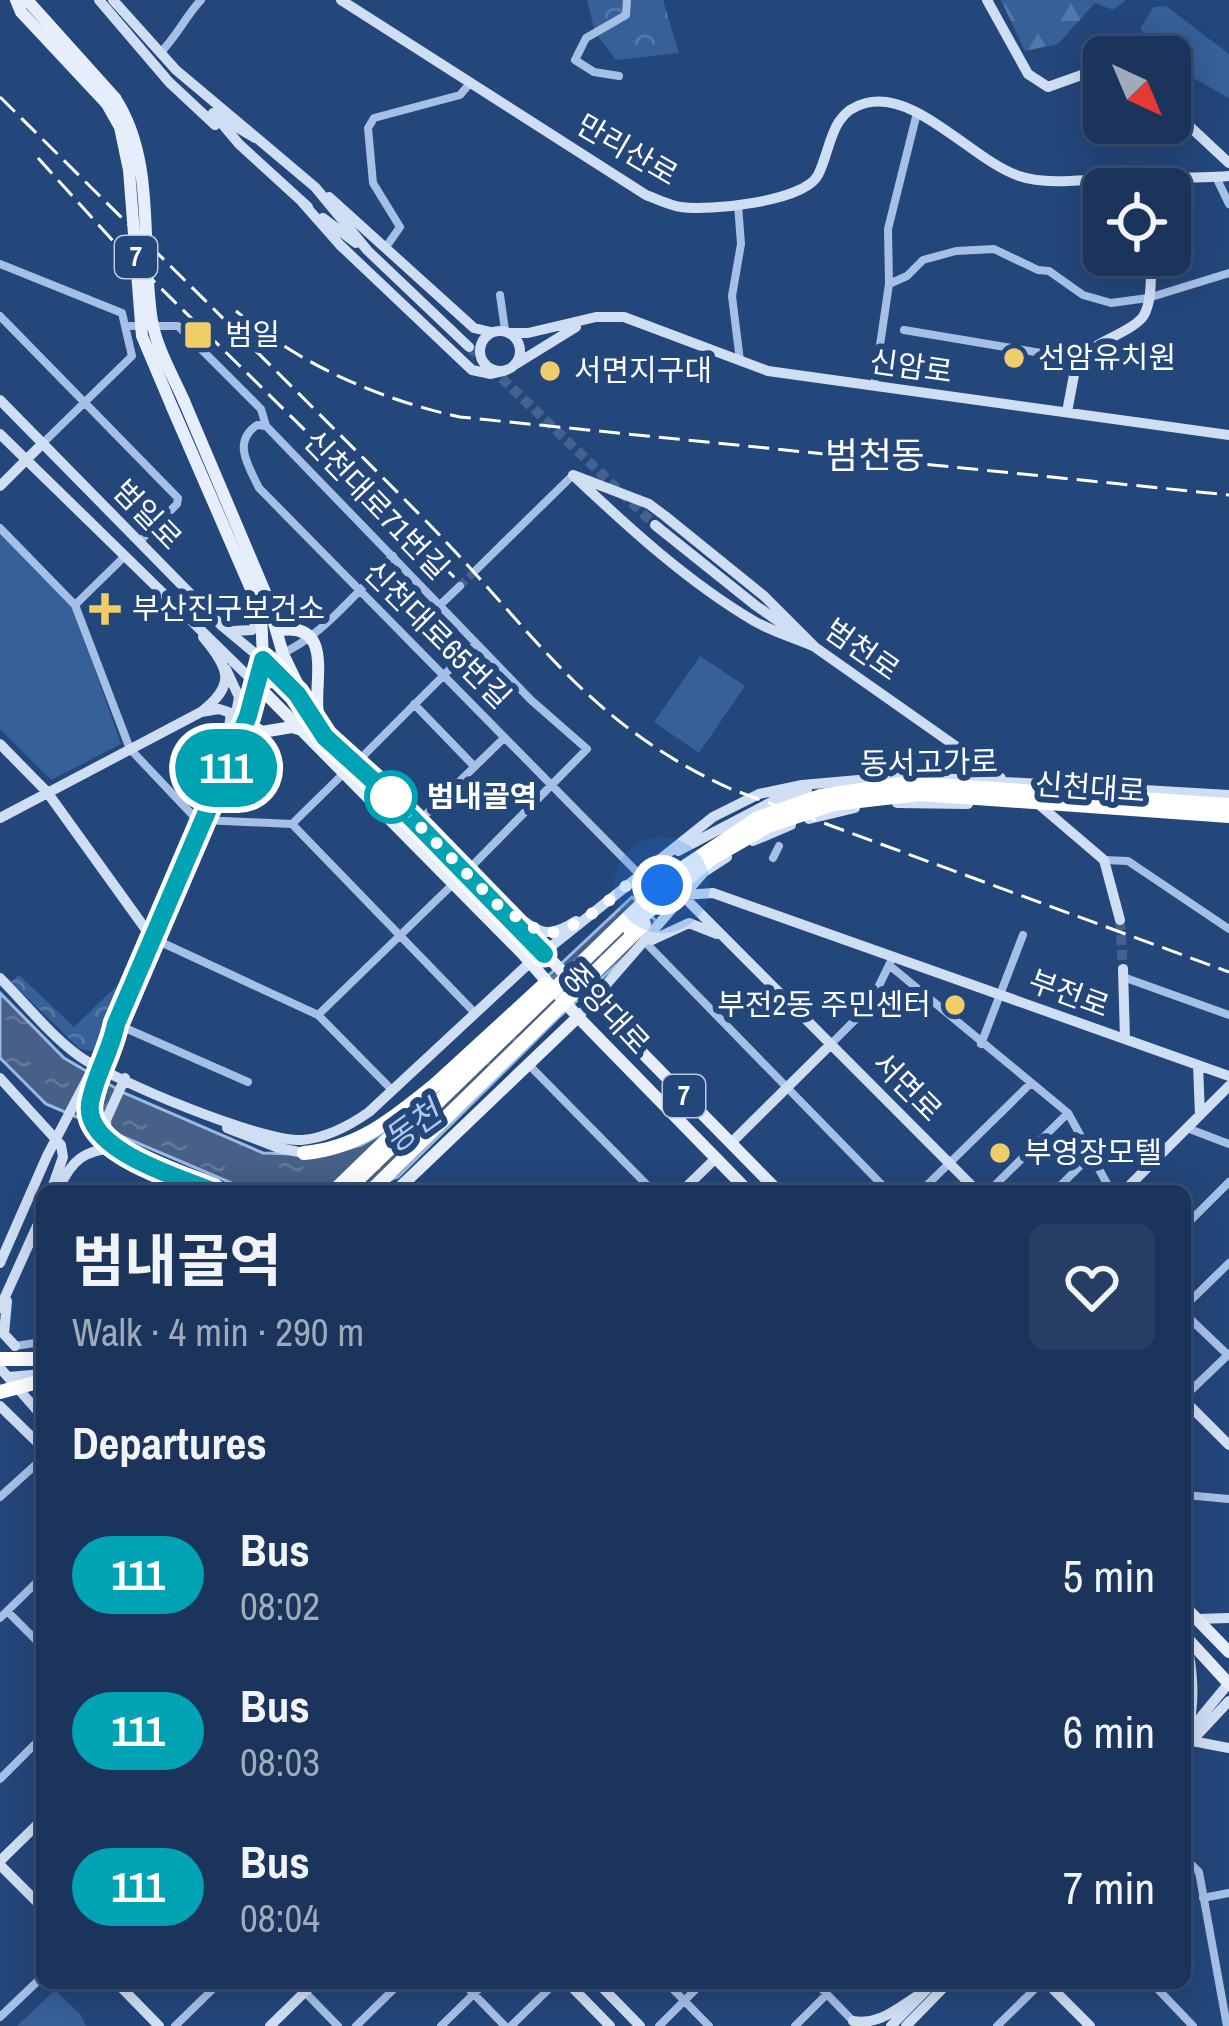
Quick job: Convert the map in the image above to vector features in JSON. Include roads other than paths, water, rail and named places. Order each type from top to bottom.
[{"type":"highway","name":"동서고가로","points":[[352,1185],[601,941],[706,849],[758,818],[820,796],[927,784],[1229,805]]},
{"type":"highway","name":"동서고가로","points":[[372,1185],[711,859],[768,826],[800,813],[886,796],[960,796],[1229,819]]},
{"type":"highway","points":[[304,1153],[349,1145],[391,1120],[572,959],[601,941]]},
{"type":"highway","points":[[340,1185],[398,1129],[432,1106]]},
{"type":"highway","points":[[2,1369],[36,1366]]},
{"type":"highway","points":[[0,1392],[36,1369]]},
{"type":"main road","points":[[99,0],[169,82],[302,202],[340,245],[472,370],[491,374],[510,367],[596,317]]},
{"type":"main road","points":[[113,0],[196,87],[474,328],[529,333],[596,317]]},
{"type":"main road","name":"만리산로","points":[[341,0],[646,195],[681,207],[772,201],[800,192],[817,178],[836,124],[851,109],[868,102],[892,102],[917,112],[1020,176],[1083,181]]},
{"type":"main road","points":[[987,0],[1028,74],[1048,87],[1083,74]]},
{"type":"main road","name":"7","points":[[21,2],[41,17],[128,123],[138,162],[154,332],[262,616],[263,660]]},
{"type":"main road","name":"7","points":[[21,2],[111,101]]},
{"type":"main road","points":[[232,137],[214,111],[246,136],[263,141]]},
{"type":"main road","points":[[1191,128],[1229,163]]},
{"type":"main road","name":"만리산로","points":[[1191,180],[1222,177]]},
{"type":"main road","points":[[314,187],[368,251]]},
{"type":"main road","points":[[302,202],[368,251],[470,346]]},
{"type":"main road","points":[[1067,412],[1077,358],[1140,322],[1150,276]]},
{"type":"main road","name":"신암로","points":[[596,317],[624,317],[648,324],[768,371],[1229,435]]},
{"type":"main road","points":[[502,332],[521,351],[510,367],[491,369],[482,361],[480,348],[502,332]]},
{"type":"main road","name":"범일로","points":[[0,400],[222,626],[263,660]]},
{"type":"main road","name":"7","points":[[178,404],[283,630]]},
{"type":"main road","name":"범일로","points":[[0,434],[258,686]]},
{"type":"main road","points":[[0,486],[43,443]]},
{"type":"main road","points":[[572,475],[637,499],[665,515],[814,646]]},
{"type":"main road","points":[[572,475],[634,533],[756,622],[814,646]]},
{"type":"main road","points":[[634,533],[623,517],[627,504],[637,499]]},
{"type":"main road","name":"범천로","points":[[655,525],[814,646],[1046,809],[1104,860]]},
{"type":"main road","points":[[222,626],[245,633],[262,616]]},
{"type":"main road","points":[[194,624],[234,683],[251,725],[262,732],[302,730]]},
{"type":"main road","points":[[316,712],[321,668],[310,637],[283,630],[284,654],[316,712],[340,749]]},
{"type":"main road","points":[[231,728],[258,686],[263,660]]},
{"type":"main road","name":"중앙대로","points":[[263,660],[297,694],[350,768],[460,878],[499,906],[772,1185]]},
{"type":"main road","points":[[0,818],[201,712],[226,687],[221,661]]},
{"type":"main road","points":[[0,1263],[57,1137],[98,1066],[223,775],[243,712],[245,682],[235,661]]},
{"type":"main road","points":[[258,686],[278,680],[297,694]]},
{"type":"main road","name":"중앙대로","points":[[258,686],[302,730],[416,823],[578,1017],[742,1185]]},
{"type":"main road","points":[[201,712],[231,713],[223,775]]},
{"type":"main road","points":[[0,744],[47,791],[152,938]]},
{"type":"main road","name":"신천대로","points":[[182,1103],[281,1138],[304,1140],[348,1126],[473,1011],[639,874],[721,826],[821,785],[904,776],[1229,795]]},
{"type":"main road","name":"신천대로","points":[[402,1185],[578,1017],[704,872],[740,848],[801,820],[904,802],[1229,819]]},
{"type":"main road","points":[[1104,860],[1120,920]]},
{"type":"main road","points":[[639,874],[684,895]]},
{"type":"main road","name":"부전로","points":[[684,895],[713,893],[891,961],[1000,994],[1229,1076]]},
{"type":"main road","name":"서면로","points":[[684,895],[971,1185]]},
{"type":"main road","points":[[499,906],[544,934],[600,909]]},
{"type":"main road","name":"서면로","points":[[646,944],[689,923],[706,927],[734,946]]},
{"type":"main road","points":[[1123,973],[1125,1040]]},
{"type":"main road","points":[[0,978],[68,1046],[123,1082],[182,1103],[244,1135],[304,1153]]},
{"type":"main road","points":[[731,1143],[831,1044]]},
{"type":"main road","points":[[1198,1065],[1200,1115]]},
{"type":"main road","points":[[98,1066],[90,1101],[105,1137],[196,1185]]},
{"type":"main road","points":[[0,1078],[57,1137],[63,1157],[56,1185]]},
{"type":"main road","points":[[58,1185],[82,1154],[105,1137],[123,1082]]},
{"type":"main road","points":[[1130,1185],[1229,1086]]},
{"type":"main road","points":[[688,1185],[715,1160]]},
{"type":"main road","points":[[0,1308],[36,1227]]},
{"type":"main road","points":[[10,1283],[2,1322],[4,1334],[15,1346]]},
{"type":"main road","points":[[0,1346],[15,1346]]},
{"type":"main road","points":[[2,1369],[36,1409]]},
{"type":"main road","points":[[1191,1405],[1229,1445]]},
{"type":"main road","points":[[4,1412],[36,1441]]},
{"type":"main road","points":[[1191,1612],[1229,1652]]},
{"type":"main road","points":[[1197,1618],[1229,1618]]},
{"type":"main road","points":[[1191,1644],[1229,1684],[1191,1735]]},
{"type":"main road","points":[[1191,1736],[1229,1702]]},
{"type":"main road","points":[[1191,1741],[1229,1748]]},
{"type":"main road","points":[[36,1826],[0,1863],[36,1901]]},
{"type":"main road","points":[[123,1989],[159,2026]]},
{"type":"main road","points":[[270,2026],[302,1989]]},
{"type":"main road","points":[[574,1989],[610,2026]]},
{"type":"main road","points":[[604,1989],[640,2026]]},
{"type":"main road","points":[[855,2023],[882,2020],[925,1989]]},
{"type":"main road","points":[[891,2026],[926,1989]]},
{"type":"main road","points":[[906,2026],[942,1989]]},
{"type":"main road","points":[[1050,1989],[1090,2026]]},
{"type":"street","points":[[160,53],[181,33],[187,15],[201,0]]},
{"type":"street","points":[[619,76],[594,72],[575,60],[586,38],[626,15],[627,0]]},
{"type":"street","points":[[386,247],[400,227],[373,183],[368,128],[374,118],[460,95],[471,82]]},
{"type":"street","points":[[874,386],[889,284],[888,229],[917,112]]},
{"type":"street","name":"만리산로","points":[[1222,177],[1229,204]]},
{"type":"street","points":[[738,203],[741,244],[732,296],[740,361]]},
{"type":"street","points":[[889,284],[907,276],[923,260],[956,251],[994,249],[1049,271],[1083,295],[1111,304],[1229,273]]},
{"type":"street","points":[[0,264],[122,313],[132,356],[43,443]]},
{"type":"street","points":[[500,296],[502,332]]},
{"type":"street","points":[[0,316],[178,498],[139,542]]},
{"type":"street","name":"신천대로71번길","points":[[125,326],[178,326],[261,409],[266,426],[531,700],[587,749],[551,785]]},
{"type":"street","points":[[904,330],[1077,358]]},
{"type":"street","name":"신천대로65번길","points":[[266,426],[257,425],[244,434],[242,442],[259,488],[639,874]]},
{"type":"street","points":[[476,570],[572,475]]},
{"type":"street","points":[[0,528],[75,605],[130,749],[202,822],[292,824],[473,1011]]},
{"type":"street","points":[[75,605],[125,556]]},
{"type":"street","points":[[263,660],[284,654],[310,637],[393,556]]},
{"type":"street","points":[[440,605],[460,586]]},
{"type":"street","points":[[292,824],[476,643]]},
{"type":"street","points":[[414,704],[474,766]]},
{"type":"street","points":[[416,823],[504,737]]},
{"type":"street","points":[[318,1015],[551,785]]},
{"type":"street","points":[[773,858],[779,846]]},
{"type":"street","points":[[1104,860],[1128,861],[1229,928]]},
{"type":"street","points":[[981,1044],[1023,934]]},
{"type":"street","points":[[152,938],[318,1015],[392,1090]]},
{"type":"street","points":[[646,944],[882,1185]]},
{"type":"street","points":[[891,961],[981,1044],[1067,1113],[1108,1185]]},
{"type":"street","name":"서면로","points":[[831,1044],[869,1006],[891,961]]},
{"type":"street","points":[[1123,973],[1229,1015]]},
{"type":"street","points":[[116,1024],[248,1082]]},
{"type":"street","points":[[528,1064],[647,1185]]},
{"type":"street","name":"서면로","points":[[950,1163],[1030,1084]]},
{"type":"street","points":[[995,1185],[1067,1113]]},
{"type":"street","points":[[1187,1128],[1229,1144]]},
{"type":"street","points":[[1060,1185],[1090,1155]]},
{"type":"street","points":[[927,1185],[950,1163]]},
{"type":"street","points":[[176,1185],[179,1178]]},
{"type":"street","points":[[1191,1220],[1229,1182]]},
{"type":"street","points":[[1191,1304],[1229,1264]]},
{"type":"street","points":[[1191,1316],[1229,1355],[1191,1393]]},
{"type":"street","points":[[15,1346],[36,1343]]},
{"type":"street","points":[[0,1497],[36,1465]]},
{"type":"street","points":[[1191,1497],[1229,1499]]},
{"type":"street","points":[[36,1583],[4,1614],[36,1641]]},
{"type":"street","points":[[0,1778],[36,1743]]},
{"type":"street","points":[[1191,1864],[1199,1873],[1227,2026]]},
{"type":"street","points":[[1203,1898],[1229,1893]]},
{"type":"street","points":[[0,2017],[36,1983]]},
{"type":"street","points":[[175,2026],[213,1989]]},
{"type":"street","points":[[307,1989],[338,2026]]},
{"type":"street","points":[[356,2026],[394,1989]]},
{"type":"street","points":[[469,1989],[508,2026],[548,1989]]},
{"type":"street","points":[[441,2026],[479,1989]]},
{"type":"street","points":[[674,1989],[709,2026]]},
{"type":"street","points":[[659,2026],[696,1989]]},
{"type":"street","points":[[822,1989],[855,2023]]},
{"type":"street","points":[[997,2026],[1037,1989]]},
{"type":"street","points":[[1158,1989],[1193,2026]]},
{"type":"street","points":[[795,2026],[827,1994]]},
{"type":"water","name":"동천","points":[[632,897],[660,925],[558,1018],[398,1177],[376,1185],[236,1185],[46,1104],[0,1058],[0,993],[64,1058],[124,1093],[263,1153],[325,1155],[379,1135]]},
{"type":"tunnel","points":[[469,347],[655,525]]},
{"type":"tunnel","points":[[460,586],[476,570]]},
{"type":"tunnel","points":[[1120,920],[1123,969]]},
{"type":"railway","points":[[0,97],[426,521],[564,671],[637,734],[731,789],[1229,972]]},
{"type":"railway","points":[[38,158],[114,242],[456,579]]},
{"type":"railway","points":[[236,311],[287,348],[342,378],[460,417],[1229,495]]},
{"type":"place","name":"범일","points":[[198,335]]},
{"type":"place","name":"선암유치원","points":[[1014,358]]},
{"type":"place","name":"서면지구대","points":[[550,371]]},
{"type":"place","name":"부산진구보건소","points":[[105,609]]},
{"type":"place","name":"범내골역","points":[[391,797]]},
{"type":"place","name":"부전2동 주민센터","points":[[955,1005]]},
{"type":"place","name":"부영장모텔","points":[[1000,1153]]},
{"type":"district","name":"범천동","points":[[875,455]]}]
